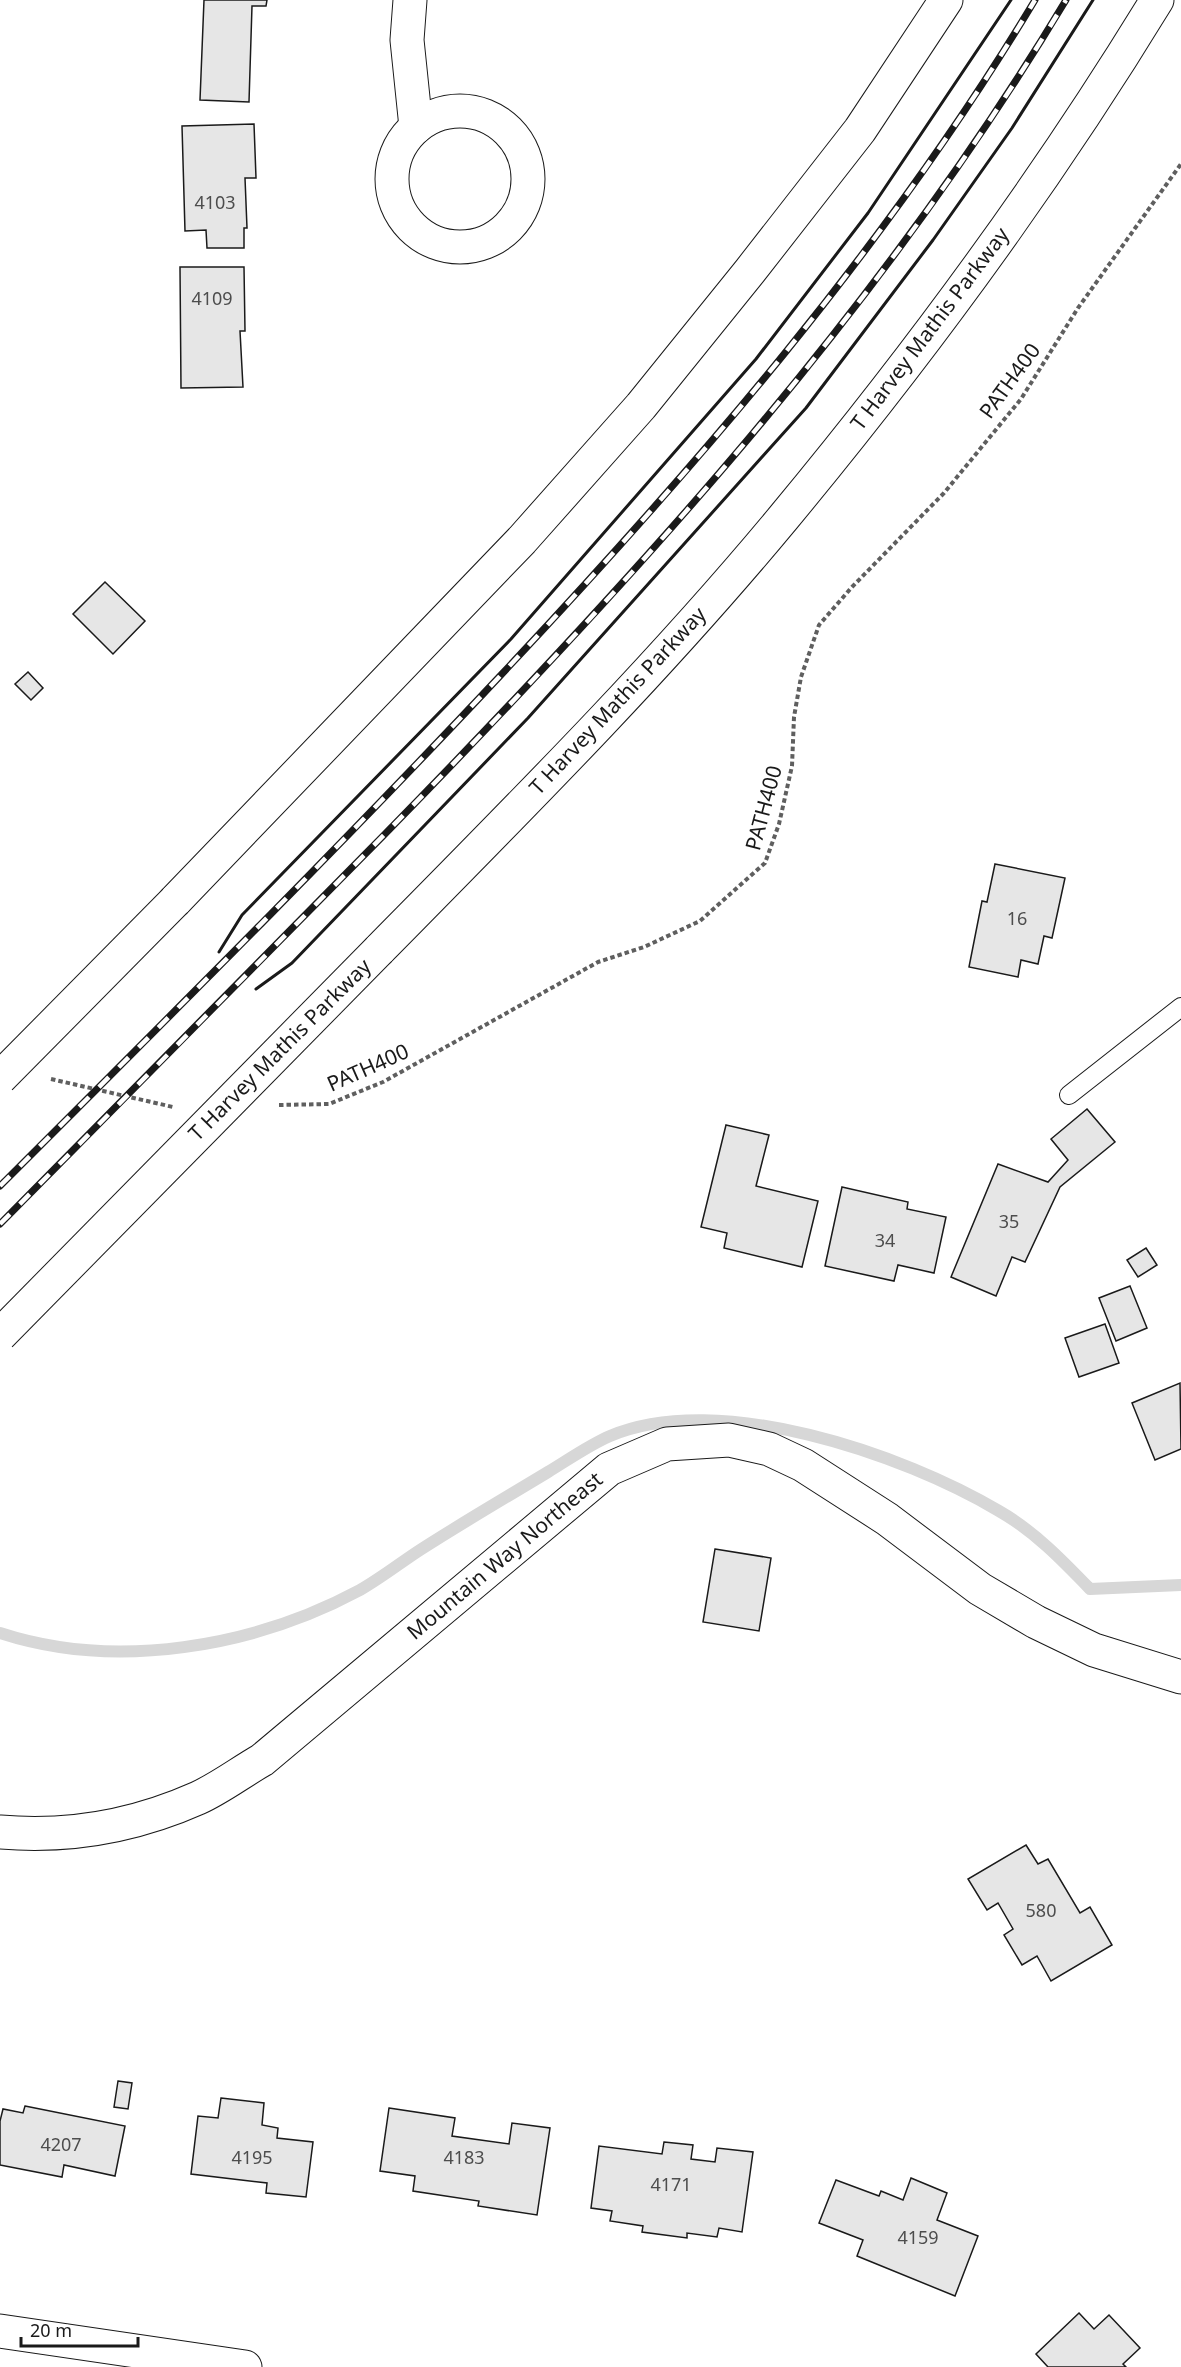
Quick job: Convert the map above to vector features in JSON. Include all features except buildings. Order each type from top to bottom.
[{"type":"main road","points":[[410,0],[407,40],[416,127],[402,144],[393,165],[393,188],[399,210],[413,228],[432,241],[454,247],[477,245],[497,236],[513,222],[524,202],[528,180],[525,158],[515,138],[499,123],[468,112],[457,111],[435,116],[416,127]]},
{"type":"main road","points":[[0,1078],[175,902],[441,626],[522,540],[641,406],[860,130],[946,0]]},
{"type":"main road","name":"T Harvey Mathis Parkway","points":[[0,1335],[526,801],[660,657],[783,518],[897,377],[1007,229],[1111,75],[1157,0]]},
{"type":"main road","name":"Mountain Way Northeast","points":[[0,1832],[34,1835],[87,1831],[139,1820],[200,1797],[262,1760],[609,1469],[667,1444],[729,1440],[769,1449],[803,1465],[878,1513],[980,1589],[1036,1622],[1094,1650],[1181,1677]]},
{"type":"main road","points":[[0,2331],[245,2367]]},
{"type":"lane","points":[[1069,1095],[1181,1007]]},
{"type":"path","name":"PATH400","points":[[275,1106],[328,1104],[383,1082],[598,962],[644,947],[700,921],[765,863],[780,824],[792,766],[794,717],[801,677],[819,625],[852,586],[944,493],[1021,399],[1078,308],[1181,164]]},
{"type":"path","points":[[45,1078],[178,1108]]},
{"type":"waterway","points":[[0,1633],[44,1644],[90,1650],[137,1651],[184,1647],[230,1639],[275,1626],[319,1610],[360,1590],[452,1530],[586,1448],[610,1436],[654,1424],[703,1420],[756,1424],[809,1435],[862,1450],[913,1469],[959,1490],[1012,1519],[1047,1547],[1090,1589],[1181,1585]]},
{"type":"railway","points":[[0,1186],[377,805],[500,676],[645,517],[786,352],[852,267],[917,180],[978,91],[1035,0]]},
{"type":"railway","points":[[0,1224],[479,737],[662,539],[835,332],[917,225],[994,114],[1066,0]]},
{"type":"wall","points":[[219,952],[242,915],[511,639],[756,359],[868,213],[1011,0]]},
{"type":"wall","points":[[256,989],[292,963],[528,718],[806,408],[933,240],[1012,128],[1093,0]]}]
